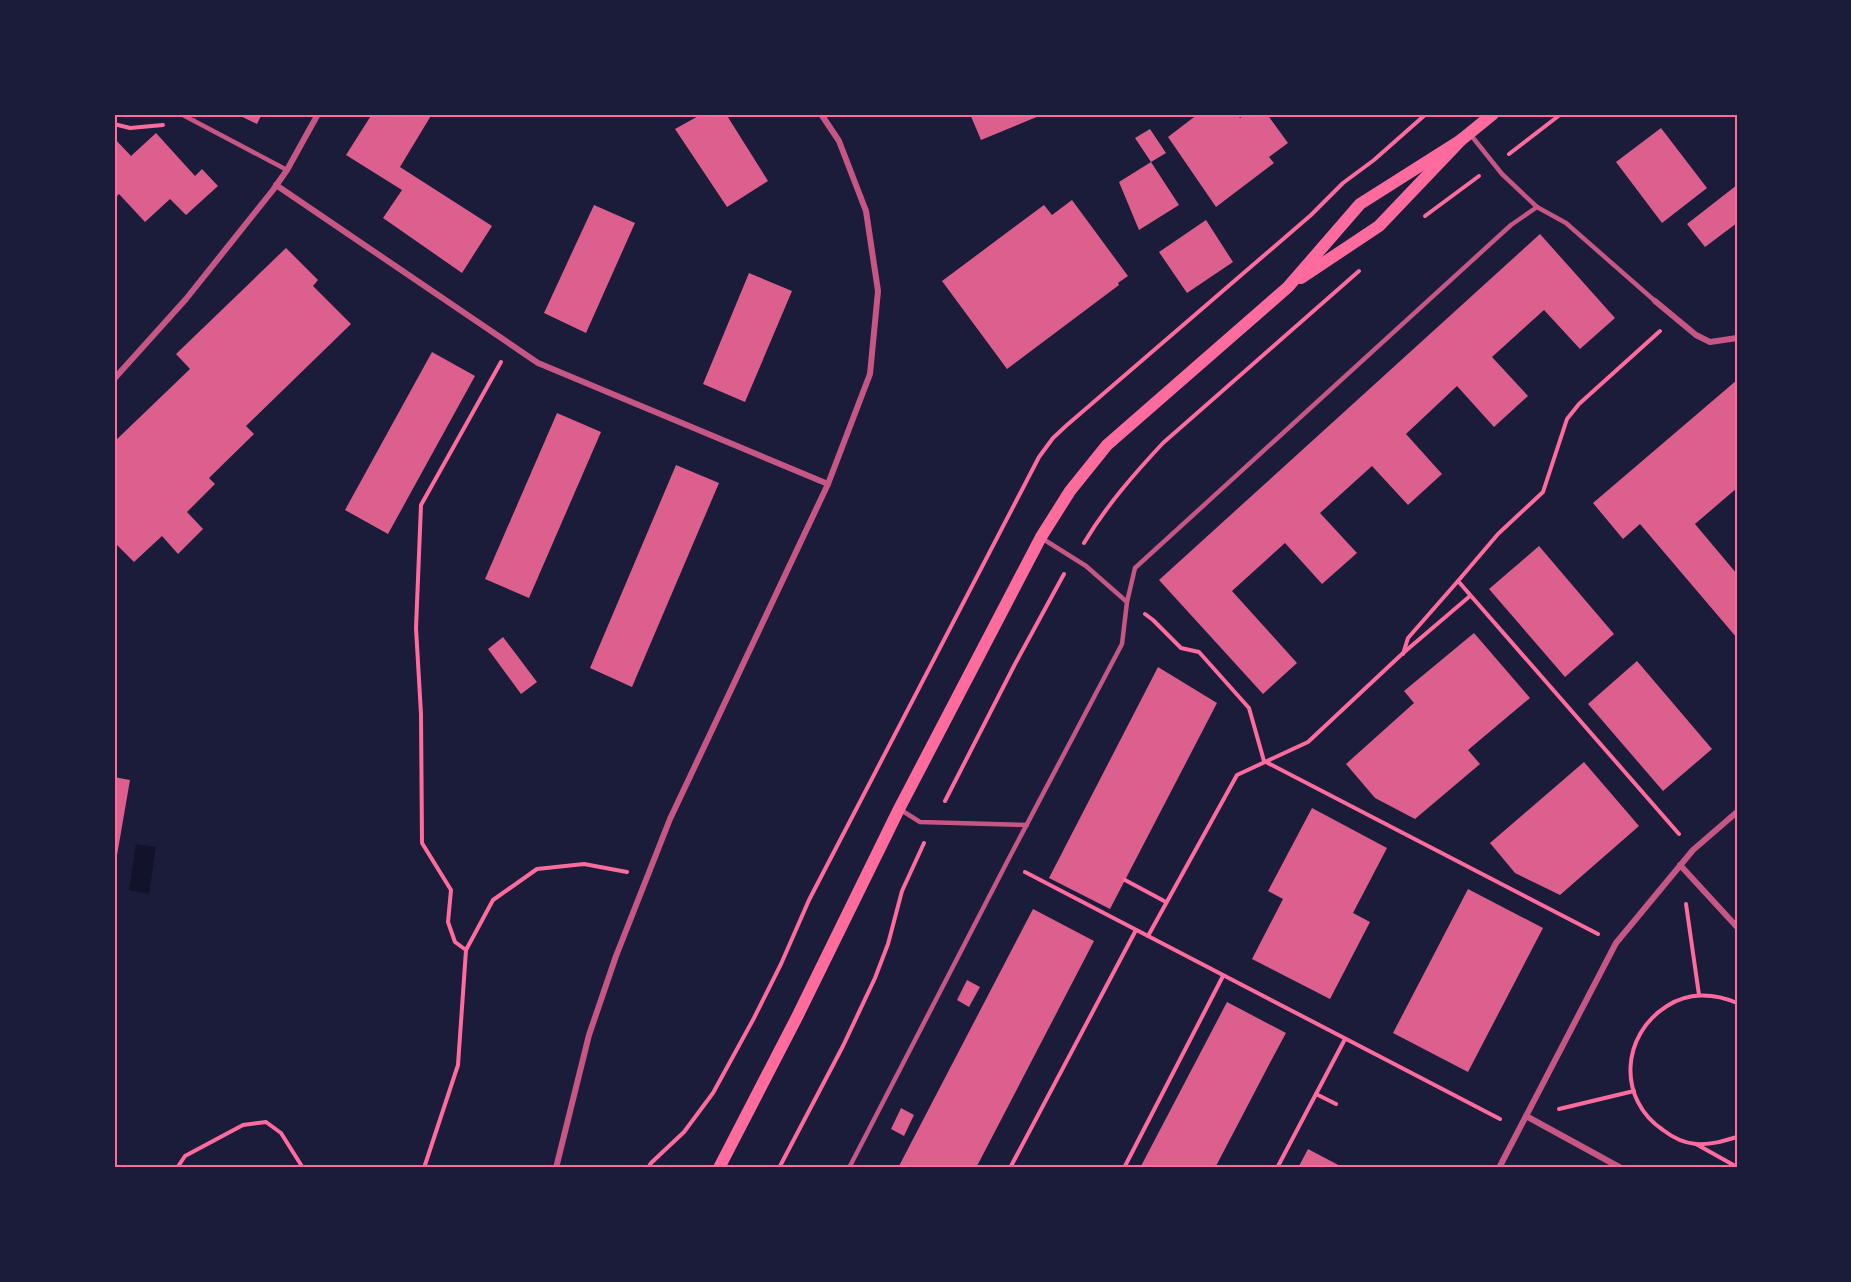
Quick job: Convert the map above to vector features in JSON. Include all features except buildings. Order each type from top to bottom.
[{"type":"main road","points":[[719,1168],[797,1017],[899,809],[1041,537],[1070,491],[1107,445],[1288,287],[1379,226],[1465,137],[1493,114]]},
{"type":"main road","points":[[1288,287],[1360,204],[1465,137]]},
{"type":"street","points":[[114,379],[186,299],[276,185],[287,170],[318,114]]},
{"type":"street","points":[[556,1168],[589,1035],[616,956],[675,808],[828,484],[870,374],[878,291],[866,211],[839,141],[821,114]]},
{"type":"street","points":[[276,185],[538,363],[828,484]]},
{"type":"street","points":[[1654,301],[1695,335],[1710,342],[1737,338]]},
{"type":"street","points":[[1499,1168],[1616,943],[1693,850],[1737,812]]},
{"type":"street","points":[[1680,865],[1737,927]]},
{"type":"street","points":[[1526,1116],[1621,1168]]},
{"type":"lane","points":[[181,114],[287,170]]},
{"type":"lane","points":[[1465,137],[1538,207],[1566,223],[1654,301]]},
{"type":"lane","points":[[849,1168],[1122,644],[1127,602],[1135,568],[1511,225],[1538,207]]},
{"type":"lane","points":[[1041,537],[1086,566],[1127,602]]},
{"type":"lane","points":[[899,809],[920,822],[1027,825]]},
{"type":"path","points":[[1420,220],[1561,114]]},
{"type":"path","points":[[114,124],[130,128],[173,124]]},
{"type":"path","points":[[779,1168],[843,1046],[875,978],[912,865],[1015,664],[1061,579],[1094,525],[1134,474],[1163,443],[1363,268]]},
{"type":"path","points":[[1402,654],[1408,638],[1498,534],[1543,492],[1567,419],[1579,404],[1674,318]]},
{"type":"path","points":[[466,950],[455,942],[448,922],[450,890],[422,843],[421,714],[416,628],[421,505],[499,365]]},
{"type":"path","points":[[1458,581],[1693,850]]},
{"type":"path","points":[[1148,936],[1237,775],[1308,742],[1402,654],[1470,596]]},
{"type":"path","points":[[1127,602],[1153,620],[1181,648],[1199,652],[1249,708],[1264,762],[1616,943]]},
{"type":"path","points":[[1007,862],[1519,1129]]},
{"type":"path","points":[[424,1168],[458,1065],[466,950],[493,900],[537,869],[584,864],[648,876]]},
{"type":"path","points":[[1680,865],[1699,995]]},
{"type":"path","points":[[1125,880],[1166,902]]},
{"type":"path","points":[[1010,1168],[1136,930]]},
{"type":"path","points":[[1124,1168],[1223,976]]},
{"type":"path","points":[[1737,1003],[1723,997],[1699,995],[1675,1001],[1655,1014],[1639,1033],[1631,1056],[1631,1080],[1634,1091],[1638,1103],[1653,1123],[1672,1137],[1695,1144],[1737,1167]]},
{"type":"path","points":[[1278,1168],[1345,1040]]},
{"type":"path","points":[[1526,1116],[1634,1091]]},
{"type":"path","points":[[1316,1094],[1336,1104]]},
{"type":"path","points":[[177,1168],[185,1156],[243,1125],[266,1122],[281,1133],[303,1168]]},
{"type":"path","points":[[1695,1144],[1717,1143],[1737,1137]]},
{"type":"shaded area","points":[[136,844],[156,847],[149,894],[129,890]]}]
